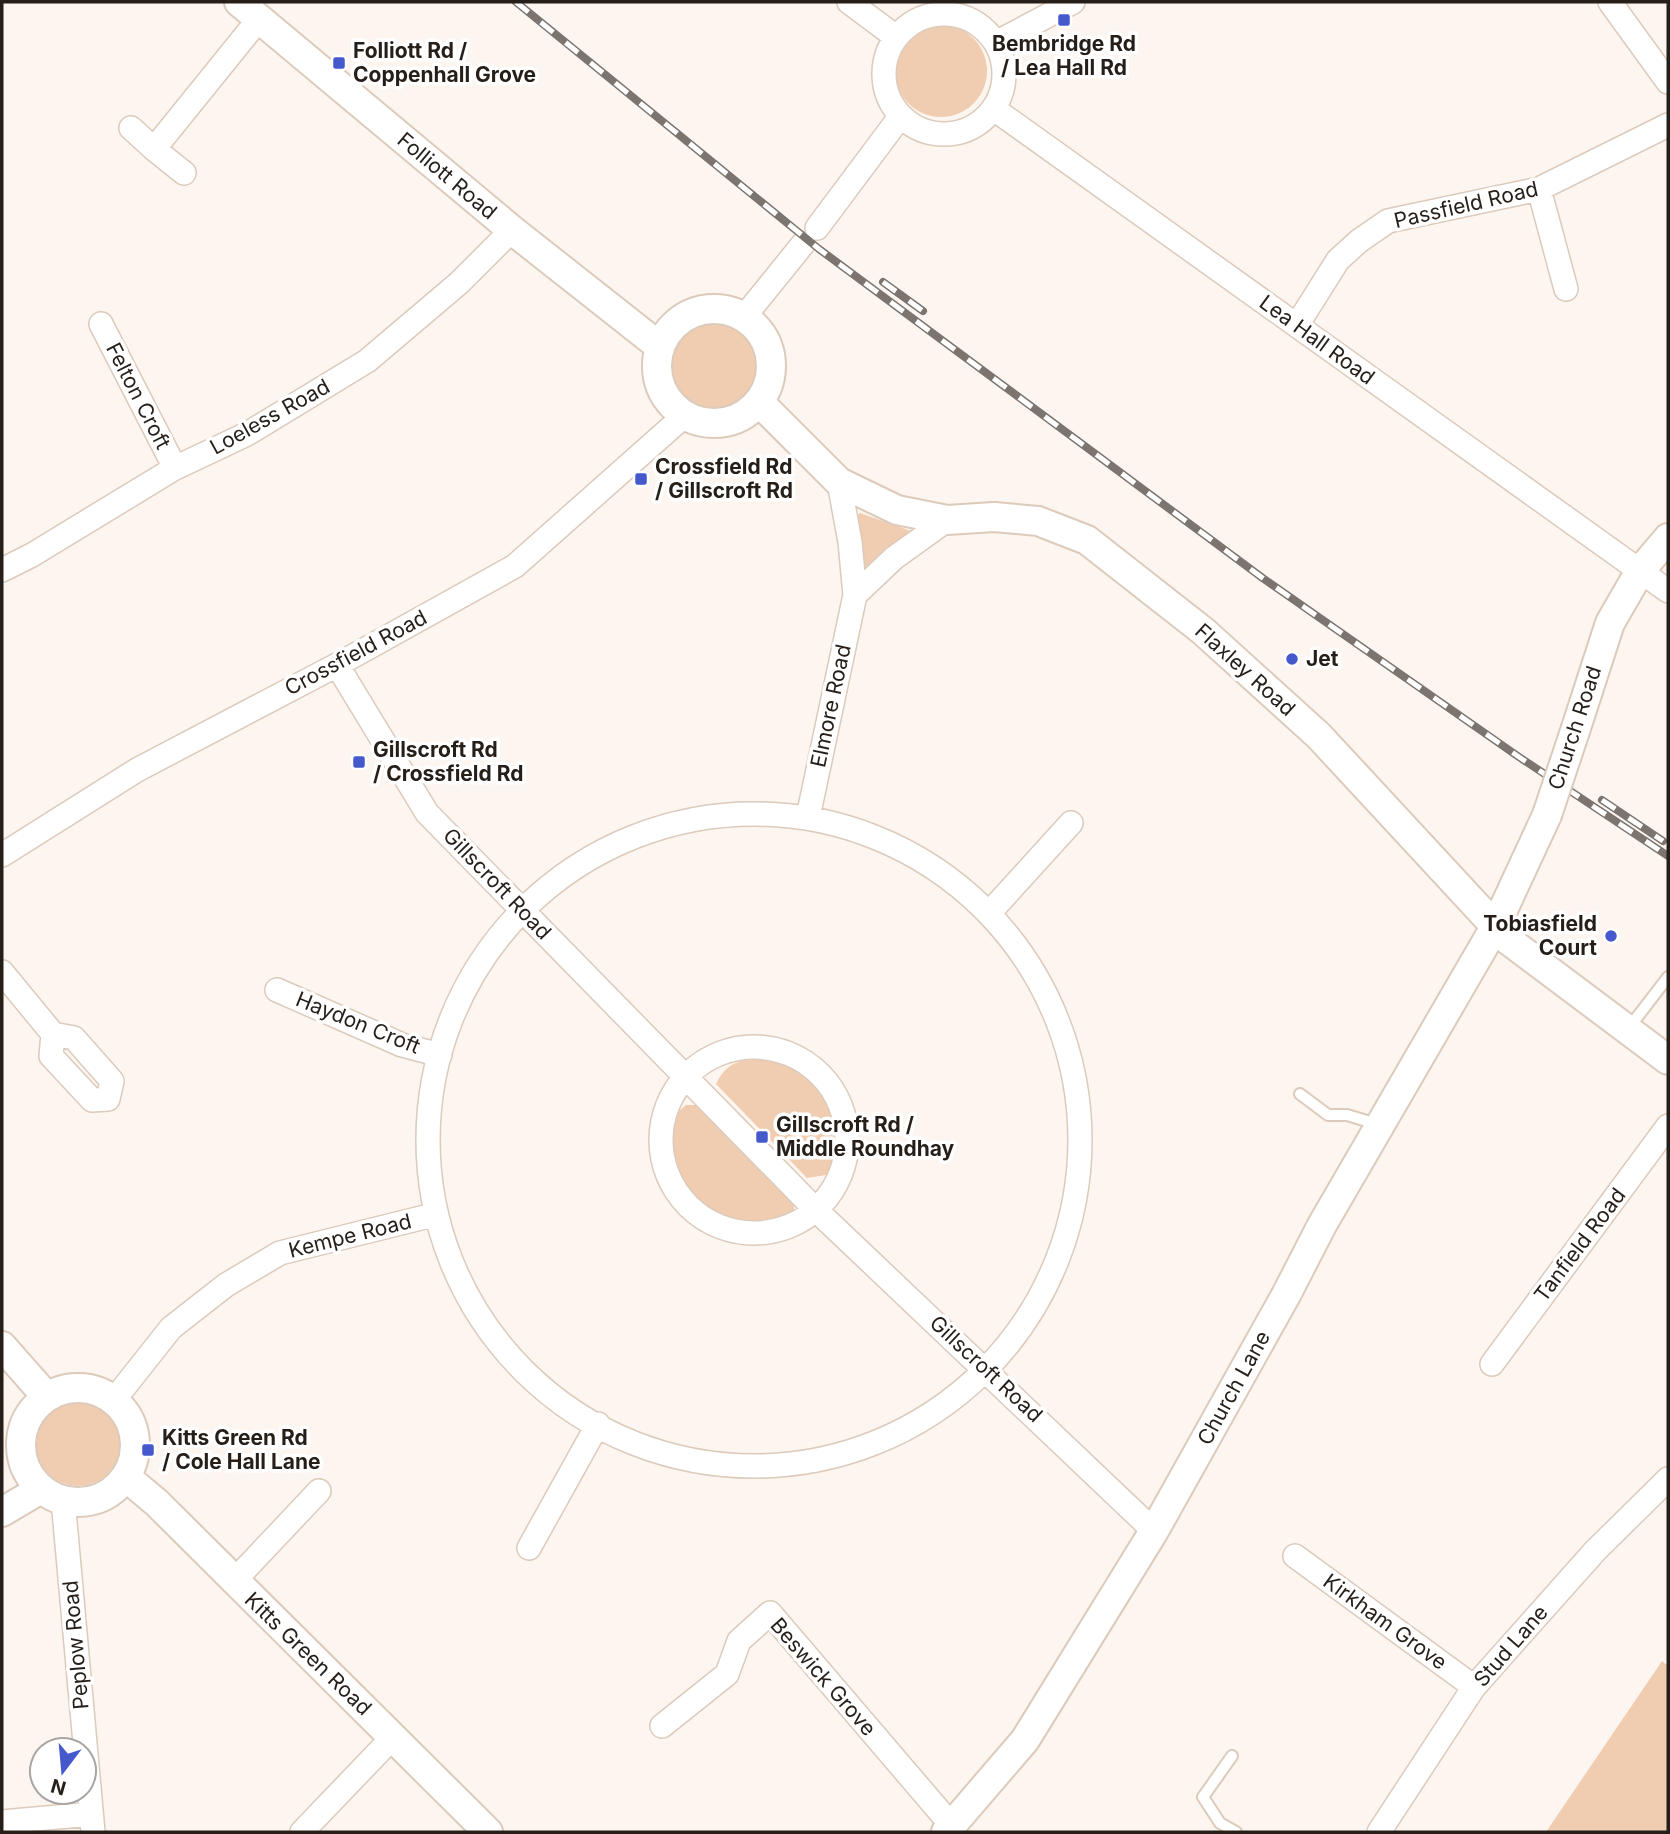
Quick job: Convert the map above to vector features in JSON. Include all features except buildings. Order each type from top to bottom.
[{"type":"street","points":[[849,2],[895,37]]},
{"type":"street","points":[[996,43],[1073,2]]},
{"type":"street","points":[[1611,2],[1668,82]]},
{"type":"street","points":[[953,8],[977,24],[996,43],[1004,65],[1003,88],[994,109],[979,124],[959,133],[949,134],[917,129],[900,117],[888,99],[883,77],[886,56],[895,37],[911,22],[953,8]]},
{"type":"street","points":[[154,149],[249,10]]},
{"type":"street","name":"Folliott Road","points":[[249,10],[512,230],[659,346]]},
{"type":"street","name":"Lea Hall Road","points":[[994,109],[1668,591]]},
{"type":"street","points":[[744,317],[810,236],[900,117]]},
{"type":"street","name":"Passfield Road","points":[[1297,325],[1338,260],[1388,221],[1539,189],[1668,125]]},
{"type":"street","points":[[131,128],[184,173]]},
{"type":"street","points":[[1539,189],[1566,289]]},
{"type":"street","name":"Loeless Road","points":[[2,569],[32,555],[175,468],[247,434],[368,362],[459,283],[512,230]]},
{"type":"street","points":[[706,309],[726,309],[744,317],[761,333],[771,356],[770,380],[759,402],[744,415],[724,422],[704,423],[684,416],[668,402],[659,384],[656,363],[659,346],[671,326],[687,315],[706,309]]},
{"type":"street","name":"Felton Croft","points":[[101,324],[175,468]]},
{"type":"street","name":"Flaxley Road","points":[[759,402],[839,482],[897,509],[947,520],[994,517],[1038,521],[1087,540],[1203,631],[1319,736],[1508,940],[1668,1060]]},
{"type":"street","name":"Crossfield Road","points":[[2,855],[137,770],[337,666],[515,566],[684,416]]},
{"type":"street","name":"Elmore Road","points":[[808,817],[855,595],[850,542],[839,482]]},
{"type":"street","points":[[855,595],[894,558],[947,520]]},
{"type":"street","name":"Church Road","points":[[1495,927],[1547,815],[1610,623],[1640,571],[1668,538]]},
{"type":"street","name":"Gillscroft Road","points":[[337,666],[428,813],[815,1209],[988,1370],[1154,1531]]},
{"type":"street","points":[[808,817],[859,831],[937,867],[991,911],[1046,990],[1064,1028],[1081,1110],[1081,1151],[1074,1200],[1049,1279],[1029,1319],[988,1370],[948,1403],[895,1437],[844,1455],[788,1466],[699,1462],[646,1448],[598,1424],[545,1390],[471,1310],[433,1215],[428,1110],[440,1055],[457,1004],[484,950],[523,911],[582,865],[617,843],[656,828],[730,818],[808,817]]},
{"type":"street","points":[[991,911],[1071,823]]},
{"type":"street","name":"Church Lane","points":[[949,1830],[1025,1740],[1154,1531],[1380,1125],[1495,927]]},
{"type":"street","points":[[2,972],[53,1034]]},
{"type":"street","name":"Haydon Croft","points":[[278,990],[402,1045],[440,1055]]},
{"type":"street","points":[[744,1045],[792,1054],[825,1076],[845,1114],[846,1150],[842,1171],[815,1209],[791,1226],[765,1234],[735,1234],[711,1223],[683,1203],[669,1182],[660,1158],[659,1135],[668,1107],[689,1079],[717,1055],[744,1045]]},
{"type":"street","name":"Tanfield Road","points":[[1492,1364],[1668,1126]]},
{"type":"street","name":"Kempe Road","points":[[114,1400],[172,1328],[226,1285],[280,1254],[433,1215]]},
{"type":"street","points":[[2,1346],[47,1396]]},
{"type":"street","points":[[77,1387],[97,1391],[114,1400],[126,1414],[134,1435],[134,1455],[126,1477],[99,1498],[79,1502],[52,1494],[27,1471],[20,1446],[24,1423],[32,1410],[47,1396],[77,1387]]},
{"type":"street","points":[[529,1548],[598,1424]]},
{"type":"street","name":"Kitts Green Road","points":[[126,1477],[157,1503],[488,1832]]},
{"type":"street","name":"Stud Lane","points":[[1379,1832],[1474,1687],[1595,1551],[1668,1479]]},
{"type":"street","points":[[233,1581],[319,1492]]},
{"type":"street","points":[[2,1512],[52,1494]]},
{"type":"street","name":"Peplow Road","points":[[52,1494],[92,1823]]},
{"type":"street","name":"Kirkham Grove","points":[[1295,1556],[1474,1687]]},
{"type":"street","name":"Beswick Grove","points":[[662,1726],[727,1674],[739,1641],[770,1613],[949,1830]]},
{"type":"street","points":[[302,1832],[393,1737]]},
{"type":"street","points":[[2,1822],[92,1823]]},
{"type":"lane","points":[[1628,1029],[1668,977]]},
{"type":"lane","points":[[1300,1094],[1328,1115],[1348,1115],[1380,1125]]},
{"type":"lane","points":[[1232,1755],[1203,1797],[1220,1823],[1236,1832]]},
{"type":"shaded area","points":[[941,25],[959,28],[974,38],[984,53],[987,71],[984,89],[974,104],[959,114],[941,117],[923,114],[908,104],[898,89],[895,71],[898,53],[908,38],[923,28]]},
{"type":"shaded area","points":[[713,322],[730,326],[745,335],[754,350],[758,367],[754,384],[745,399],[730,408],[713,412],[696,408],[681,399],[672,384],[668,367],[672,350],[681,335],[696,326]]},
{"type":"shaded area","points":[[860,513],[911,531],[878,564],[865,568],[857,550],[855,517]]},
{"type":"shaded area","points":[[766,1057],[803,1074],[816,1084],[825,1096],[835,1125],[836,1144],[835,1166],[826,1175],[807,1178],[716,1084],[726,1070],[736,1063]]},
{"type":"shaded area","points":[[686,1105],[700,1105],[793,1195],[794,1209],[771,1226],[754,1228],[712,1214],[688,1199],[673,1177],[666,1151],[670,1126]]},
{"type":"shaded area","points":[[70,1402],[86,1402],[102,1409],[113,1420],[120,1436],[117,1460],[108,1474],[86,1486],[70,1486],[54,1479],[43,1468],[36,1452],[36,1436],[43,1420],[54,1409]]},
{"type":"shaded area","points":[[1662,1661],[1668,1666],[1668,1832],[1546,1832]]},
{"type":"railway","points":[[516,2],[819,249],[1264,579],[1519,757],[1668,856]]},
{"type":"railway","points":[[883,282],[923,311]]},
{"type":"railway","points":[[1602,800],[1663,841]]},
{"type":"place","name":"Bembridge Rd / Lea Hall Rd","points":[[1064,20]]},
{"type":"place","name":"Folliott Rd / Coppenhall Grove","points":[[339,63]]},
{"type":"place","name":"Crossfield Rd / Gillscroft Rd","points":[[641,479]]},
{"type":"place","name":"Jet","points":[[1292,659]]},
{"type":"place","name":"Gillscroft Rd / Crossfield Rd","points":[[359,762]]},
{"type":"place","name":"Tobiasfield Court","points":[[1611,936]]},
{"type":"place","name":"Gillscroft Rd / Middle Roundhay","points":[[762,1137]]},
{"type":"place","name":"Kitts Green Rd / Cole Hall Lane","points":[[148,1450]]}]
